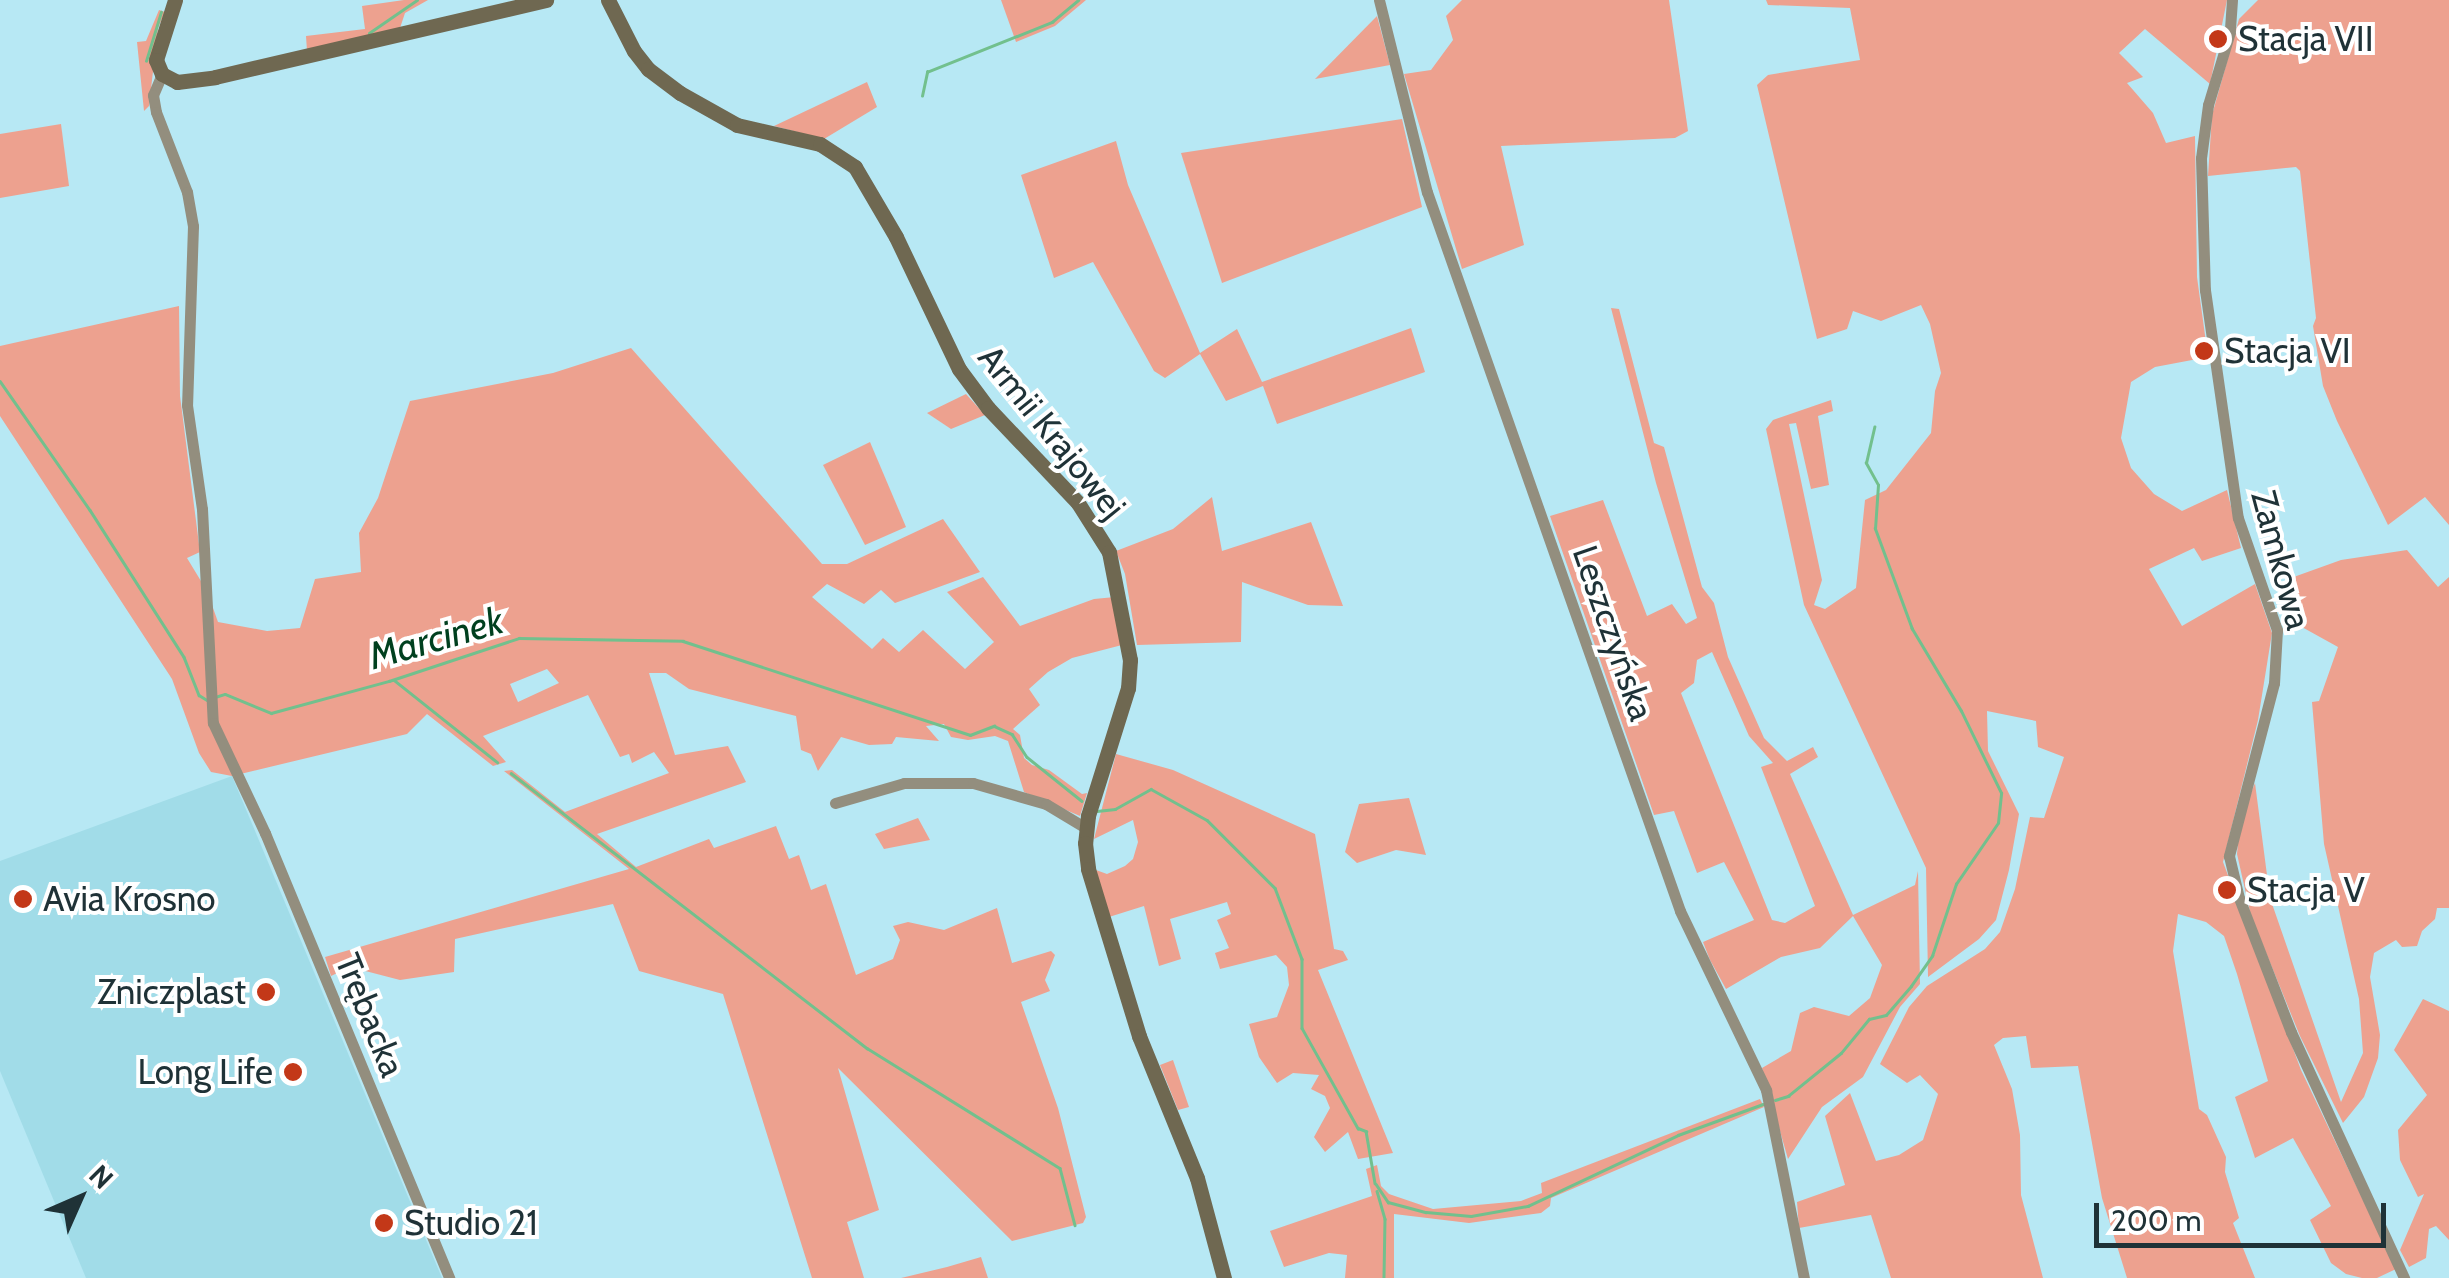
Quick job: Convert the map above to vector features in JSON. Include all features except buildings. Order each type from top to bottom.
[{"type":"street","points":[[176,0],[156,52],[162,74],[177,82],[215,77],[546,0]]},
{"type":"street","name":"Armii Krajowej","points":[[608,0],[648,69],[680,93],[737,125],[820,144],[855,167],[890,225],[959,369],[988,408],[1078,503],[1100,535],[1118,581],[1130,660],[1124,709],[1086,828],[1088,869],[1121,983],[1197,1178],[1224,1278]]},
{"type":"street","name":"Leszczyńska","points":[[1380,0],[1427,192],[1668,877],[1768,1102],[1804,1278]]},
{"type":"street","name":"Zamkowa","points":[[2232,0],[2230,32],[2208,105],[2201,158],[2206,290],[2235,502],[2277,630],[2270,698],[2230,856],[2238,898],[2291,1032],[2404,1278]]},
{"type":"street","name":"Trębacka","points":[[162,74],[153,95],[156,112],[187,192],[193,226],[187,405],[202,509],[210,708],[449,1278]]},
{"type":"street","points":[[835,803],[904,782],[973,784],[1046,804],[1086,828]]},
{"type":"shaded area","points":[[428,0],[405,13],[400,28],[307,51],[306,36],[365,29],[362,6]]},
{"type":"shaded area","points":[[1001,0],[1086,0],[1055,26],[1016,42]]},
{"type":"shaded area","points":[[1462,0],[1669,0],[1688,131],[1675,138],[1501,146],[1524,245],[1462,269],[1404,74],[1431,70],[1453,40],[1446,16]]},
{"type":"shaded area","points":[[1766,0],[2227,0],[2210,84],[2145,29],[2119,53],[2143,77],[2127,83],[2153,113],[2166,143],[2195,136],[2197,277],[2208,357],[2155,367],[2131,382],[2121,438],[2131,468],[2154,494],[2182,511],[2227,490],[2241,548],[2202,561],[2194,548],[2149,569],[2182,626],[2255,584],[2272,633],[2258,720],[2223,862],[2301,1070],[2396,1269],[2377,1278],[2362,1278],[2346,1274],[2331,1263],[2310,1220],[2331,1206],[2293,1138],[2255,1158],[2235,1097],[2268,1081],[2237,974],[2224,936],[2206,922],[2178,914],[2173,951],[2199,1109],[2207,1115],[2226,1157],[2225,1172],[2239,1218],[2233,1223],[2255,1278],[2127,1278],[2102,1198],[2078,1066],[2031,1068],[2026,1036],[2003,1038],[1994,1045],[2012,1089],[2020,1135],[2021,1195],[2043,1278],[1891,1278],[1871,1215],[1799,1228],[1797,1202],[1845,1185],[1825,1116],[1850,1093],[1876,1161],[1899,1155],[1923,1140],[1938,1094],[1920,1075],[1907,1083],[1880,1064],[1909,1007],[1927,986],[1985,949],[2000,932],[2015,889],[2030,817],[2044,818],[2064,757],[2038,747],[2036,721],[1987,711],[1988,751],[2019,814],[2009,870],[1996,920],[1979,939],[1928,977],[1926,868],[1804,605],[1766,429],[1773,420],[1831,400],[1833,411],[1818,416],[1829,485],[1811,489],[1796,423],[1789,424],[1822,580],[1814,605],[1825,609],[1856,588],[1865,500],[1886,490],[1931,433],[1941,373],[1930,324],[1921,305],[1881,321],[1853,311],[1847,329],[1817,339],[1757,85],[1768,75],[1860,60],[1850,8],[1768,5]]},
{"type":"shaded area","points":[[2258,0],[2449,0],[2449,525],[2425,497],[2388,525],[2337,421],[2323,386],[2313,326],[2316,318],[2300,171],[2296,167],[2208,176],[2212,115],[2239,19]]},
{"type":"shaded area","points":[[159,10],[165,12],[158,28],[149,106],[144,111],[137,42],[146,41]]},
{"type":"shaded area","points":[[1377,16],[1390,65],[1315,79]]},
{"type":"shaded area","points":[[867,82],[877,107],[824,139],[774,126]]},
{"type":"shaded area","points":[[1402,119],[1422,207],[1222,283],[1181,153]]},
{"type":"shaded area","points":[[61,124],[69,186],[0,198],[0,134]]},
{"type":"shaded area","points":[[1116,141],[1128,185],[1200,353],[1237,329],[1262,382],[1411,328],[1425,372],[1277,424],[1263,386],[1226,401],[1200,354],[1165,378],[1154,371],[1093,262],[1054,278],[1021,175]]},
{"type":"shaded area","points":[[179,306],[180,396],[200,552],[187,558],[207,591],[218,622],[267,631],[300,628],[315,579],[361,572],[359,533],[378,498],[410,401],[553,373],[631,348],[822,564],[847,564],[943,519],[980,572],[895,603],[881,590],[864,604],[827,584],[812,597],[872,649],[883,638],[899,652],[923,630],[965,669],[994,642],[947,592],[983,577],[1020,626],[1094,599],[1115,597],[1122,645],[1072,658],[1048,672],[1029,689],[1040,705],[1013,729],[1020,735],[1024,758],[1032,765],[1049,770],[1082,794],[1087,793],[1080,816],[1024,792],[1008,741],[995,736],[968,740],[951,737],[944,724],[926,726],[939,741],[896,737],[892,744],[869,745],[841,737],[818,771],[811,754],[801,750],[796,716],[689,689],[666,673],[649,673],[675,755],[728,746],[746,782],[597,834],[636,867],[709,839],[714,848],[776,826],[789,859],[799,855],[811,890],[826,884],[856,975],[893,959],[900,940],[893,926],[908,922],[944,930],[997,908],[1012,963],[1051,951],[1055,955],[1045,980],[1050,991],[1021,1002],[1058,1108],[1086,1217],[1083,1223],[1012,1241],[838,1068],[879,1210],[847,1222],[864,1278],[812,1278],[723,994],[639,971],[613,904],[455,939],[454,972],[400,980],[350,967],[331,976],[325,957],[629,869],[504,771],[512,770],[565,812],[669,773],[654,752],[632,763],[629,754],[620,757],[588,695],[483,736],[506,762],[493,766],[427,714],[407,734],[232,776],[211,772],[199,753],[172,679],[0,416],[0,346]],"holes":[[[547,669],[559,683],[518,702],[510,684]]]},
{"type":"shaded area","points":[[1611,308],[1619,309],[1654,443],[1664,447],[1702,587],[1714,603],[1728,657],[1764,738],[1787,761],[1813,747],[1818,757],[1790,774],[1853,915],[1915,885],[1918,871],[1920,984],[1900,1007],[1863,1077],[1822,1107],[1788,1159],[1762,1068],[1791,1051],[1800,1013],[1814,1007],[1849,1016],[1870,998],[1882,965],[1853,916],[1820,948],[1781,957],[1726,989],[1710,960],[1703,942],[1754,920],[1724,862],[1697,873],[1674,811],[1654,815],[1550,516],[1603,500],[1647,616],[1672,604],[1686,624],[1697,618],[1656,483]],"holes":[[[1712,652],[1749,736],[1773,763],[1761,767],[1815,906],[1785,923],[1772,920],[1681,693],[1694,683],[1697,660]]]},
{"type":"shaded area","points":[[966,394],[985,415],[951,429],[927,413]]},
{"type":"shaded area","points":[[870,442],[906,527],[865,545],[823,465]]},
{"type":"shaded area","points":[[1212,497],[1222,551],[1311,522],[1343,606],[1308,605],[1242,582],[1241,642],[1137,645],[1125,574],[1116,551],[1173,529]]},
{"type":"shaded area","points":[[2407,550],[2438,587],[2449,577],[2449,908],[2437,908],[2435,919],[2422,931],[2417,946],[2402,947],[2396,940],[2374,953],[2370,977],[2380,1035],[2378,1058],[2364,1097],[2343,1123],[2300,1036],[2251,916],[2237,854],[2240,821],[2255,783],[2270,898],[2341,1102],[2363,1053],[2359,999],[2324,844],[2312,702],[2319,701],[2338,647],[2291,621],[2285,580],[2341,560]]},
{"type":"shaded area","points":[[1116,754],[1173,770],[1315,834],[1334,949],[1343,951],[1348,960],[1318,970],[1393,1153],[1358,1159],[1348,1132],[1325,1152],[1314,1137],[1330,1108],[1325,1096],[1311,1089],[1319,1075],[1293,1073],[1277,1083],[1259,1057],[1249,1024],[1277,1017],[1289,985],[1287,967],[1276,955],[1220,969],[1215,953],[1229,948],[1217,920],[1231,914],[1227,902],[1170,919],[1181,959],[1159,966],[1144,906],[1109,917],[1096,870],[1107,874],[1125,866],[1133,859],[1138,842],[1133,820],[1094,839]]},
{"type":"shaded area","points":[[232,776],[442,1278],[86,1278],[0,1071],[0,861]]},
{"type":"shaded area","points":[[1409,798],[1426,855],[1396,850],[1357,863],[1345,852],[1359,804]]},
{"type":"shaded area","points":[[918,818],[930,840],[884,849],[875,834]]},
{"type":"shaded area","points":[[2423,999],[2449,1011],[2449,1240],[2436,1226],[2429,1229],[2426,1258],[2409,1267],[2400,1250],[2424,1194],[2418,1197],[2400,1160],[2398,1130],[2427,1095],[2394,1050]]},
{"type":"shaded area","points":[[1173,1060],[1189,1107],[1178,1110],[1160,1065]]},
{"type":"shaded area","points":[[1760,1099],[1764,1107],[1551,1198],[1550,1206],[1541,1213],[1469,1223],[1394,1214],[1394,1278],[1345,1278],[1347,1255],[1329,1253],[1284,1267],[1270,1231],[1372,1196],[1366,1169],[1377,1165],[1381,1186],[1389,1194],[1433,1209],[1521,1201],[1542,1193],[1541,1183]]},
{"type":"shaded area","points":[[981,1257],[988,1278],[901,1278],[947,1267]]},
{"type":"waterway","points":[[369,33],[417,0]]},
{"type":"waterway","points":[[922,96],[927,72],[1052,22],[1078,0]]},
{"type":"waterway","points":[[146,61],[161,12]]},
{"type":"waterway","name":"Marcinek","points":[[0,381],[90,510],[184,657],[199,695],[207,700]]},
{"type":"waterway","points":[[1775,1100],[1788,1096],[1841,1053],[1869,1019],[1886,1015],[1911,986],[1932,956],[1956,884],[1998,823],[2001,793],[1961,711],[1912,629],[1875,529],[1878,485],[1866,463],[1874,427]]},
{"type":"waterway","name":"Marcinek","points":[[215,697],[225,694],[271,713],[389,681],[519,638],[683,641],[970,735],[994,726],[1012,734],[1027,757],[1082,801]]},
{"type":"waterway","points":[[394,680],[497,762]]},
{"type":"waterway","points":[[511,773],[867,1048],[1060,1168],[1075,1225]]},
{"type":"waterway","name":"Marcinek","points":[[1097,811],[1115,809],[1151,789],[1207,820],[1275,888],[1302,959],[1302,1028],[1358,1128],[1366,1131],[1375,1183]]},
{"type":"waterway","points":[[1376,1184],[1388,1202],[1426,1212],[1471,1216],[1528,1206],[1678,1135],[1763,1104]]},
{"type":"waterway","name":"Marcinek","points":[[1377,1191],[1385,1219],[1384,1278]]},
{"type":"place","name":"Stacja VII","points":[[2218,39]]},
{"type":"place","name":"Stacja VI","points":[[2204,351]]},
{"type":"place","name":"Stacja V","points":[[2227,890]]},
{"type":"place","name":"Avia Krosno","points":[[23,899]]},
{"type":"place","name":"Zniczplast","points":[[266,992]]},
{"type":"place","name":"Long Life","points":[[293,1072]]},
{"type":"place","name":"Studio 21","points":[[384,1223]]}]
